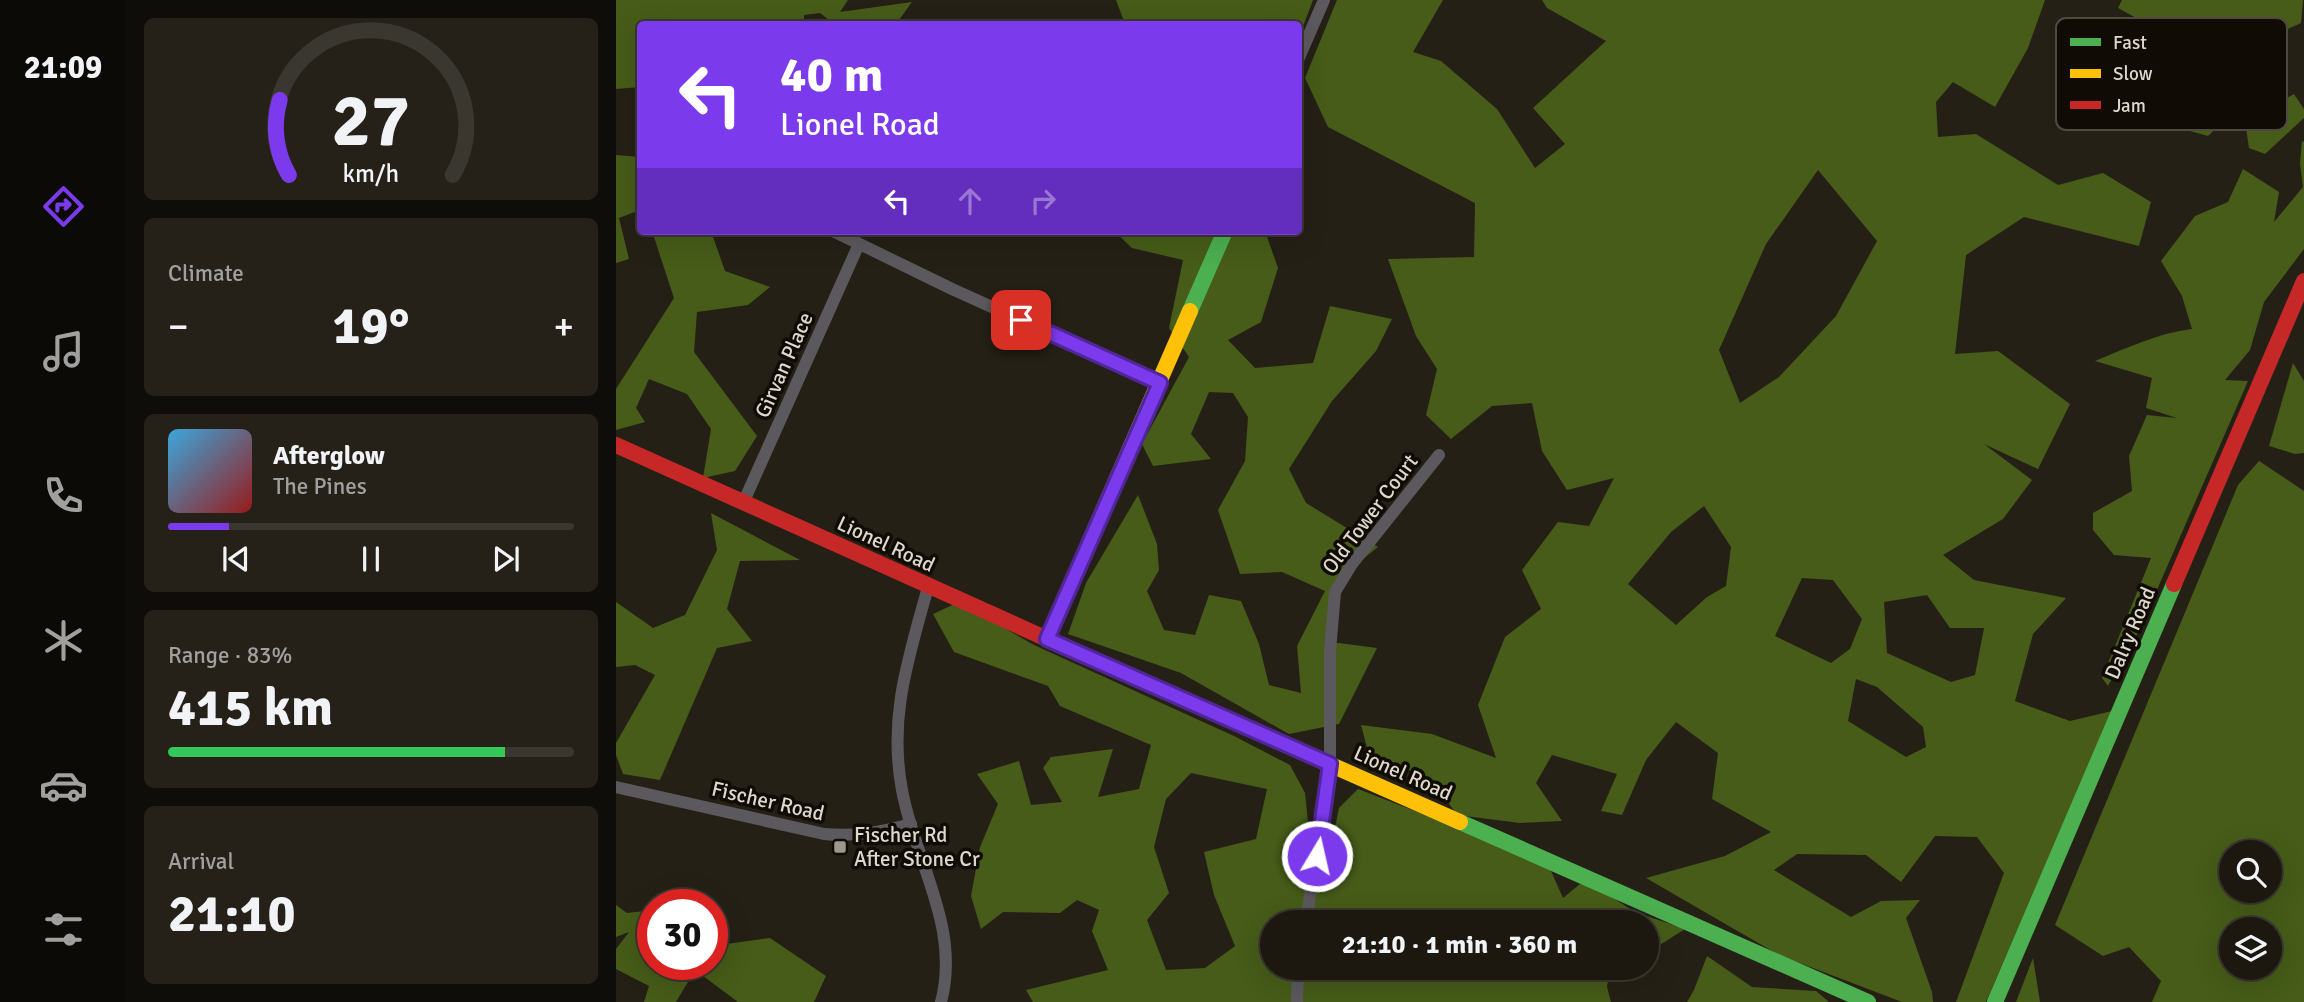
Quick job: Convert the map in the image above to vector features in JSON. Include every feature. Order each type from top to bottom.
[{"type":"street","points":[[1302,51],[1324,0]]},
{"type":"street","points":[[841,235],[952,289],[1160,383]]},
{"type":"street","points":[[1047,639],[1223,235]]},
{"type":"street","name":"Girvan Place","points":[[744,501],[859,244]]},
{"type":"street","name":"Dalry Road","points":[[1995,1002],[2303,285]]},
{"type":"street","name":"Lionel Road","points":[[616,446],[744,501],[928,587],[1868,1002]]},
{"type":"street","name":"Old Tower Court","points":[[1308,910],[1330,764],[1330,651],[1335,592],[1352,564],[1439,455]]},
{"type":"street","points":[[928,587],[898,703],[897,750],[902,792],[944,927],[946,981],[941,1002]]},
{"type":"street","name":"Fischer Road","points":[[616,787],[824,834],[875,834],[911,824]]},
{"type":"street","points":[[1297,1002],[1298,980]]},
{"type":"green space","points":[[616,0],[848,0],[840,12],[912,2],[898,21],[830,21],[820,13],[804,15],[804,21],[637,21],[637,87],[616,89]]},
{"type":"green space","points":[[1116,0],[1313,0],[1302,29],[1302,21],[1124,21]]},
{"type":"green space","points":[[1337,0],[1443,0],[1413,52],[1441,61],[1497,109],[1535,168],[1565,144],[1533,108],[1606,41],[1547,8],[1542,0],[2045,0],[2028,48],[1995,107],[1953,82],[1936,102],[1938,137],[1976,134],[2058,185],[2103,173],[2151,202],[2139,246],[2024,217],[1966,255],[1955,354],[1998,351],[2070,404],[2038,469],[1984,444],[2032,480],[2003,519],[1943,555],[1974,580],[2066,598],[2033,634],[2015,701],[2070,721],[2112,711],[1986,1002],[1956,1002],[2004,873],[1977,837],[1935,836],[1901,882],[1866,855],[1797,854],[1774,870],[1851,917],[1881,901],[1920,900],[1906,918],[1932,992],[1933,1002],[1902,1002],[1779,955],[1646,878],[1725,856],[1771,832],[1712,799],[1718,753],[1676,722],[1646,760],[1622,815],[1601,811],[1617,774],[1552,755],[1536,783],[1562,821],[1520,823],[1457,815],[1433,781],[1368,751],[1361,725],[1432,734],[1496,758],[1478,705],[1505,637],[1541,609],[1522,570],[1558,522],[1589,526],[1614,478],[1567,490],[1542,451],[1532,403],[1492,406],[1451,439],[1426,415],[1437,369],[1416,336],[1388,259],[1474,257],[1475,203],[1328,127],[1305,78]],"holes":[[[1818,170],[1877,241],[1836,316],[1779,377],[1740,403],[1719,350],[1766,244]],[[1704,506],[1731,547],[1726,586],[1707,597],[1676,625],[1628,584],[1671,532]],[[1802,578],[1833,580],[1862,619],[1850,649],[1831,663],[1775,636]],[[1927,595],[1950,628],[1984,628],[1975,675],[1951,682],[1887,653],[1884,602]],[[1856,679],[1877,687],[1923,727],[1926,747],[1906,757],[1848,721]]]},
{"type":"green space","points":[[2122,0],[2303,0],[2301,23],[2287,29],[2287,18],[2136,18],[2118,8]]},
{"type":"green space","points":[[2294,94],[2304,109],[2304,118],[2265,154],[2249,148],[2246,130],[2287,130],[2287,98]]},
{"type":"green space","points":[[2187,130],[2214,130],[2208,136]]},
{"type":"green space","points":[[2302,141],[2304,142],[2304,249],[2264,302],[2250,350],[2225,380],[2248,381],[2139,631],[2108,686],[2102,678],[2151,558],[2114,555],[2093,530],[2093,513],[2132,491],[2129,456],[2147,415],[2177,418],[2146,408],[2152,378],[2095,361],[2155,337],[2192,329],[2182,296],[2161,261],[2195,216],[2228,202],[2243,169],[2279,192],[2274,222],[2303,187],[2300,163]]},
{"type":"green space","points":[[616,155],[637,157],[637,211],[619,218],[629,259],[616,263]]},
{"type":"green space","points":[[653,235],[712,235],[725,271],[770,287],[748,305],[697,312],[694,352],[757,436],[735,471],[703,478],[711,429],[687,394],[649,379],[636,408],[645,422],[616,430],[616,389],[674,298]]},
{"type":"green space","points":[[1118,235],[1266,235],[1278,268],[1261,322],[1228,340],[1255,368],[1313,363],[1330,306],[1392,319],[1376,351],[1332,401],[1289,469],[1306,503],[1378,547],[1334,582],[1331,642],[1377,648],[1339,724],[1289,734],[1181,673],[1068,634],[1086,583],[1138,495],[1157,544],[1159,570],[1147,591],[1164,630],[1195,635],[1209,595],[1241,601],[1259,644],[1269,685],[1301,693],[1297,646],[1325,591],[1282,572],[1240,574],[1218,510],[1245,461],[1248,417],[1233,393],[1209,392],[1191,434],[1211,459],[1153,466],[1142,444],[1189,357],[1169,328],[1183,260],[1132,248]]},
{"type":"green space","points":[[2293,363],[2304,381],[2304,453],[2295,454],[2269,446]]},
{"type":"green space","points":[[2259,461],[2304,491],[2304,1002],[2152,1002],[2161,981],[2129,947],[2103,956],[2055,925],[2238,485]]},
{"type":"green space","points":[[711,513],[800,560],[740,561],[727,609],[752,641],[717,648],[660,780],[623,774],[616,755],[616,743],[655,675],[635,665],[616,667],[616,602],[653,628],[685,615],[717,550]]},
{"type":"green space","points":[[959,602],[1034,645],[1234,736],[1290,765],[1305,793],[1310,841],[1330,851],[1339,808],[1358,789],[1547,862],[1563,898],[1585,880],[1632,910],[1260,910],[1260,980],[1608,980],[1611,1002],[1033,1002],[1026,990],[1108,970],[1092,931],[1099,910],[1077,900],[1060,913],[1003,912],[981,929],[971,896],[980,847],[998,804],[977,774],[1019,761],[1031,805],[1062,802],[1043,768],[1051,757],[1113,749],[1098,797],[1139,789],[1151,745],[1060,706],[1048,686],[954,652],[933,614]],"holes":[[[1191,773],[1267,789],[1256,839],[1204,852],[1214,895],[1235,946],[1205,968],[1166,970],[1147,920],[1169,893],[1154,847],[1166,799]]]},
{"type":"green space","points":[[616,905],[627,913],[637,912],[637,980],[616,969],[616,949],[629,932],[616,937]]},
{"type":"green space","points":[[1659,920],[1685,929],[1659,945]]},
{"type":"green space","points":[[770,938],[826,976],[814,1002],[738,1002],[708,980],[728,980],[728,944]]},
{"type":"green space","points":[[1707,956],[1752,987],[1816,991],[1829,1002],[1687,1002]]},
{"type":"green space","points":[[2033,958],[2040,1002],[2016,1002]]},
{"type":"green space","points":[[637,980],[689,980],[676,1002],[644,1002],[649,986]]},
{"type":"traffic: fast","points":[[1190,311],[1223,235]]},
{"type":"traffic: fast","points":[[1995,1002],[2174,584]]},
{"type":"traffic: fast","points":[[1460,822],[1868,1002]]},
{"type":"traffic: slow","points":[[1047,639],[1190,311]]},
{"type":"traffic: slow","points":[[1094,660],[1460,822]]},
{"type":"traffic: jam","points":[[2174,584],[2304,281]]},
{"type":"traffic: jam","points":[[616,445],[1094,660]]},
{"type":"place","name":"Fischer Rd After Stone Cr","points":[[840,847]]},
{"type":"route","points":[[1021,320],[1160,383],[1047,639],[1330,764],[1317,856]]}]
